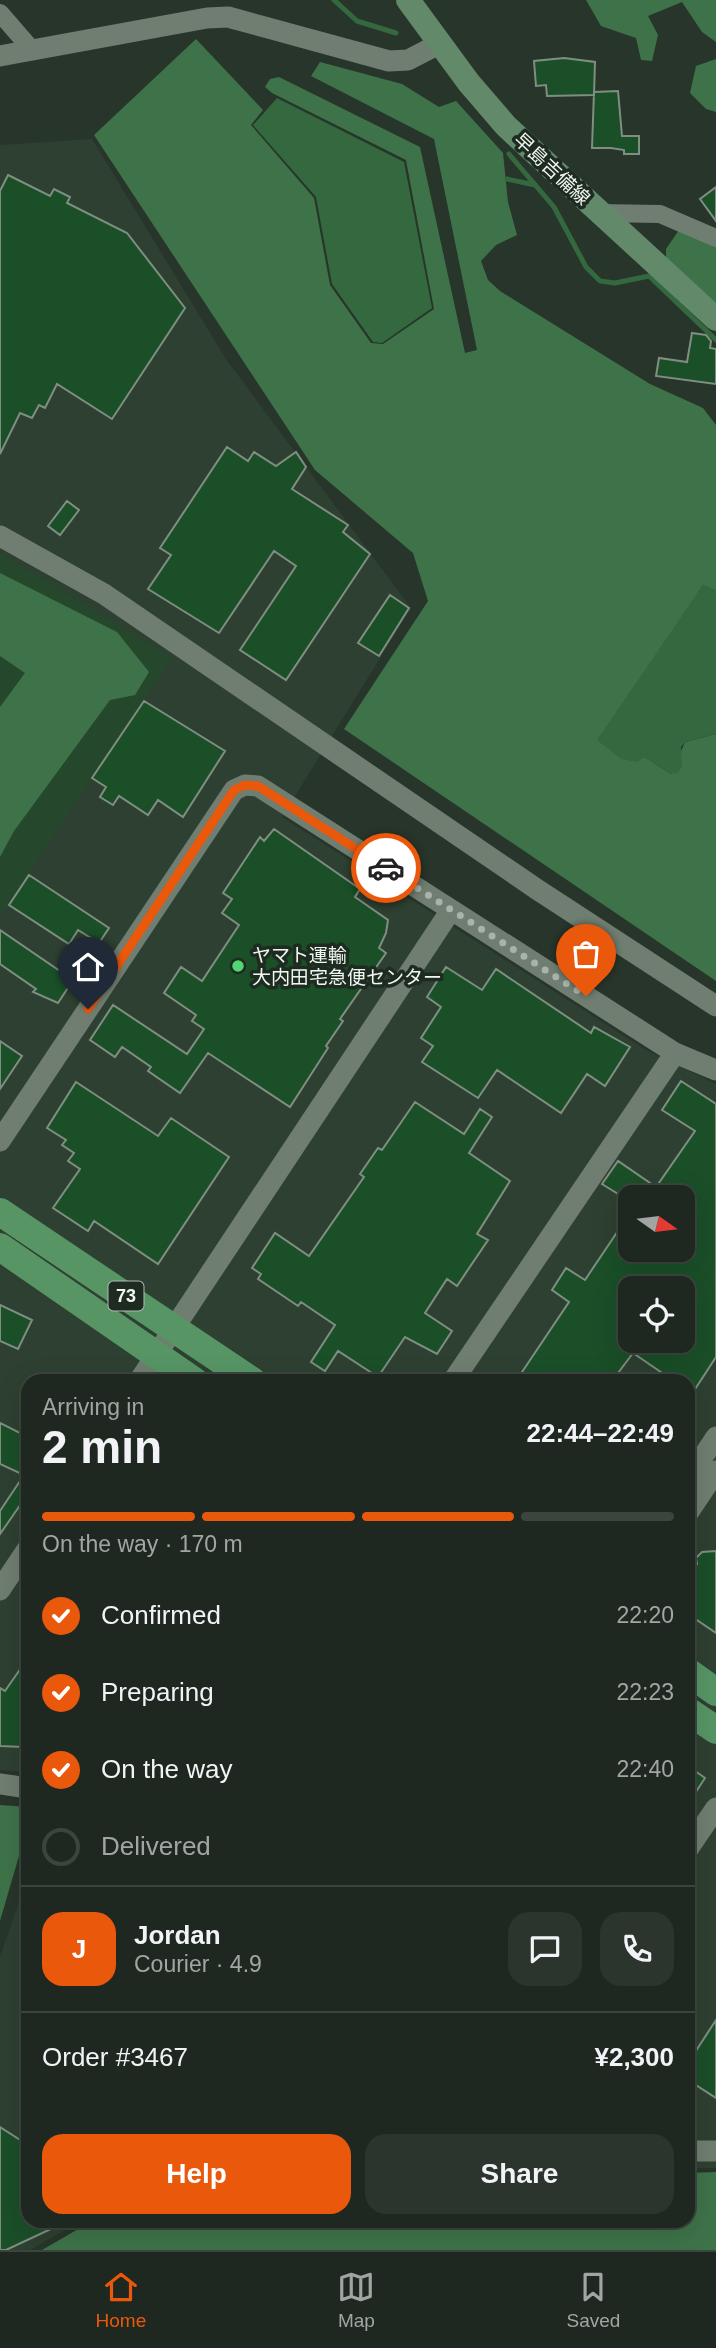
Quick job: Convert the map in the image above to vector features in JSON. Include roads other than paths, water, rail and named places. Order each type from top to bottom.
[{"type":"main road","name":"早島吉備線","points":[[408,0],[439,44],[506,126],[716,319]]},
{"type":"main road","name":"73","points":[[0,1212],[242,1374]]},
{"type":"main road","name":"73","points":[[0,1247],[184,1374]]},
{"type":"main road","points":[[695,1677],[716,1692]]},
{"type":"main road","points":[[695,1716],[716,1730]]},
{"type":"street","points":[[0,13],[32,50]]},
{"type":"street","points":[[0,56],[206,18],[228,17],[389,61],[408,60],[439,44]]},
{"type":"street","points":[[599,213],[660,214],[716,238]]},
{"type":"street","points":[[0,536],[104,594],[716,1006]]},
{"type":"street","points":[[0,1141],[234,790],[245,785],[258,786],[675,1053],[716,1070]]},
{"type":"street","points":[[144,1374],[452,910]]},
{"type":"street","points":[[458,1374],[675,1053]]},
{"type":"street","points":[[695,1468],[716,1437]]},
{"type":"street","points":[[695,1502],[716,1471]]},
{"type":"street","points":[[0,1590],[6,1566],[21,1554]]},
{"type":"street","points":[[0,1784],[21,1787]]},
{"type":"street","points":[[695,1839],[716,1808]]},
{"type":"street","points":[[695,2151],[716,2151]]},
{"type":"waterway","points":[[334,0],[357,21],[396,33]]},
{"type":"waterway","points":[[509,154],[554,207],[586,267],[600,281],[615,283],[649,276],[716,340]]},
{"type":"waterway","points":[[507,179],[535,185]]},
{"type":"place","name":"ヤマト運輸 大内田宅急便センター","points":[[238,966]]}]
